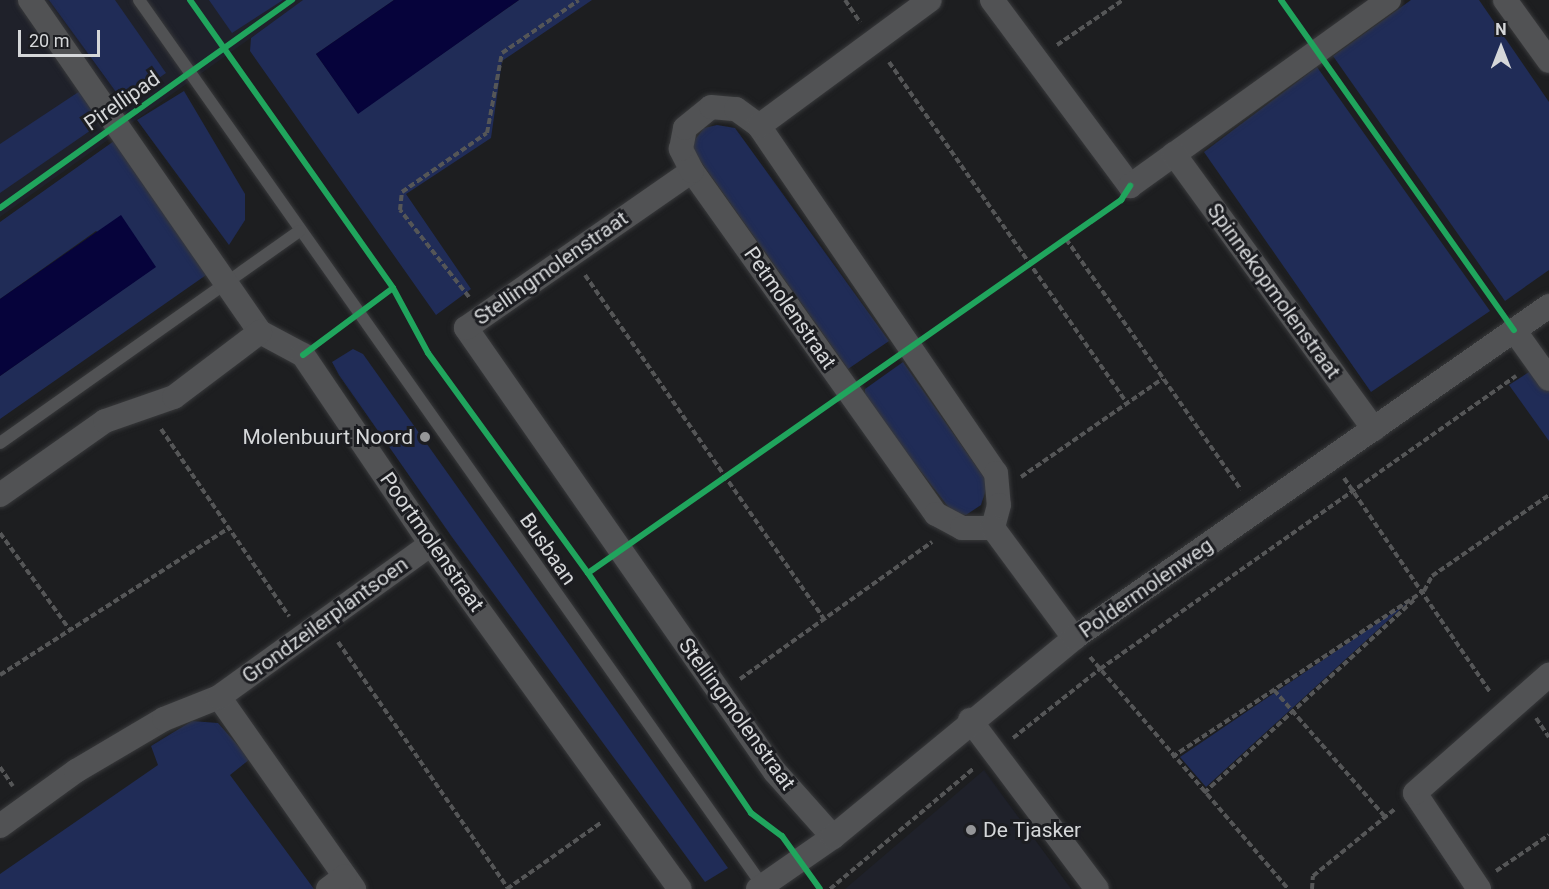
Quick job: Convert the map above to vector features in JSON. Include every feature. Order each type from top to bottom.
[{"type":"street","name":"Poortmolenstraat","points":[[30,0],[260,332],[303,355],[431,544],[624,807],[680,889]]},
{"type":"street","points":[[759,126],[930,0]]},
{"type":"street","points":[[992,0],[1130,186],[1389,0]]},
{"type":"street","points":[[1505,0],[1549,61]]},
{"type":"street","points":[[692,171],[681,149],[685,128],[711,107],[736,110],[759,126],[914,348],[997,481],[993,528],[1074,638]]},
{"type":"street","name":"Spinnekopmolenstraat","points":[[1174,154],[1374,429]]},
{"type":"street","name":"Stellingmolenstraat","points":[[692,171],[568,253],[482,314],[466,328],[775,772],[833,837]]},
{"type":"street","name":"Petmolenstraat","points":[[692,171],[936,514],[962,528],[993,528]]},
{"type":"street","name":"Poldermolenweg","points":[[762,888],[833,837],[970,720],[1074,638],[1549,306]]},
{"type":"street","points":[[1514,330],[1543,370]]},
{"type":"street","points":[[0,495],[105,421],[174,397],[260,332]]},
{"type":"street","name":"Grondzeilerplantsoen","points":[[0,826],[76,771],[164,719],[219,696],[431,544]]},
{"type":"street","points":[[1477,887],[1415,793],[1549,675]]},
{"type":"street","name":"Grondzeilerplantsoen","points":[[219,696],[342,885]]},
{"type":"street","points":[[970,720],[1097,889]]},
{"type":"lane","name":"Busbaan","points":[[139,0],[762,888]]},
{"type":"lane","points":[[0,443],[299,231]]},
{"type":"path","points":[[482,314],[400,210],[402,192],[487,133],[502,54],[579,0]]},
{"type":"path","points":[[845,0],[1034,262],[1127,403]]},
{"type":"path","points":[[1036,60],[1123,0]]},
{"type":"path","points":[[1058,244],[1075,232]]},
{"type":"path","points":[[1066,238],[1255,510]]},
{"type":"path","points":[[568,253],[729,476],[825,620]]},
{"type":"path","points":[[1024,269],[1042,256]]},
{"type":"path","points":[[830,889],[994,753],[1100,669],[1352,491],[1543,370]]},
{"type":"path","points":[[997,481],[1018,480],[1162,379]]},
{"type":"path","points":[[146,407],[303,636]]},
{"type":"path","points":[[1331,459],[1424,591],[1504,713]]},
{"type":"path","points":[[720,483],[738,470]]},
{"type":"path","points":[[1204,793],[1424,591],[1432,576],[1549,495]]},
{"type":"path","points":[[720,693],[941,536],[948,520]]},
{"type":"path","points":[[0,675],[229,528]]},
{"type":"path","points":[[0,533],[70,630]]},
{"type":"path","points":[[1172,757],[1424,591]]},
{"type":"path","points":[[324,622],[507,888],[624,807]]},
{"type":"path","points":[[1074,638],[1172,757],[1288,889]]},
{"type":"path","points":[[1274,690],[1385,817]]},
{"type":"path","points":[[1309,888],[1313,876],[1415,793]]},
{"type":"path","points":[[1477,887],[1549,835]]},
{"type":"shaded area","points":[[0,0],[304,0],[0,217]]},
{"type":"shaded area","points":[[49,0],[115,0],[166,73],[127,100],[119,96]]},
{"type":"shaded area","points":[[209,0],[283,0],[232,33]]},
{"type":"shaded area","points":[[303,0],[394,0],[316,54],[358,113],[519,0],[592,0],[502,61],[491,138],[406,194],[471,289],[436,315],[250,51],[251,38]]},
{"type":"shaded area","points":[[394,0],[519,0],[358,114],[316,54]]},
{"type":"shaded area","points":[[1411,0],[1479,0],[1549,102],[1549,270],[1505,301],[1333,56]]},
{"type":"shaded area","points":[[1317,67],[1490,311],[1371,392],[1204,152]]},
{"type":"shaded area","points":[[80,91],[98,114],[94,128],[0,193],[0,144]]},
{"type":"shaded area","points":[[184,91],[245,194],[245,220],[229,245],[137,120]]},
{"type":"shaded area","points":[[717,125],[735,128],[889,341],[848,369],[694,152],[693,142],[704,128]]},
{"type":"shaded area","points":[[114,141],[209,273],[0,419],[0,376],[155,267],[96,231],[0,299],[0,222]]},
{"type":"shaded area","points":[[121,215],[156,267],[0,376],[0,299]]},
{"type":"shaded area","points":[[353,349],[363,354],[728,868],[705,882],[452,537],[332,362]]},
{"type":"shaded area","points":[[1549,359],[1549,441],[1509,385]]},
{"type":"shaded area","points":[[903,362],[988,483],[981,505],[966,515],[953,513],[865,399],[865,389]]},
{"type":"shaded area","points":[[1407,603],[1206,787],[1180,757]]},
{"type":"shaded area","points":[[192,721],[218,723],[250,759],[230,775],[314,889],[0,889],[0,874],[158,765],[151,746]]},
{"type":"shaded area","name":"De Tjasker","points":[[984,770],[1071,889],[845,889]]},
{"type":"cycle path","points":[[190,0],[393,288],[428,353],[588,573],[751,813],[782,836],[820,889]]},
{"type":"cycle path","name":"Pirellipad","points":[[0,208],[292,0]]},
{"type":"cycle path","points":[[1281,0],[1514,330]]},
{"type":"cycle path","points":[[588,573],[1121,200],[1130,186]]},
{"type":"cycle path","points":[[303,355],[393,288]]},
{"type":"place","name":"Molenbuurt Noord","points":[[425,437]]},
{"type":"place","name":"De Tjasker","points":[[971,830]]}]
